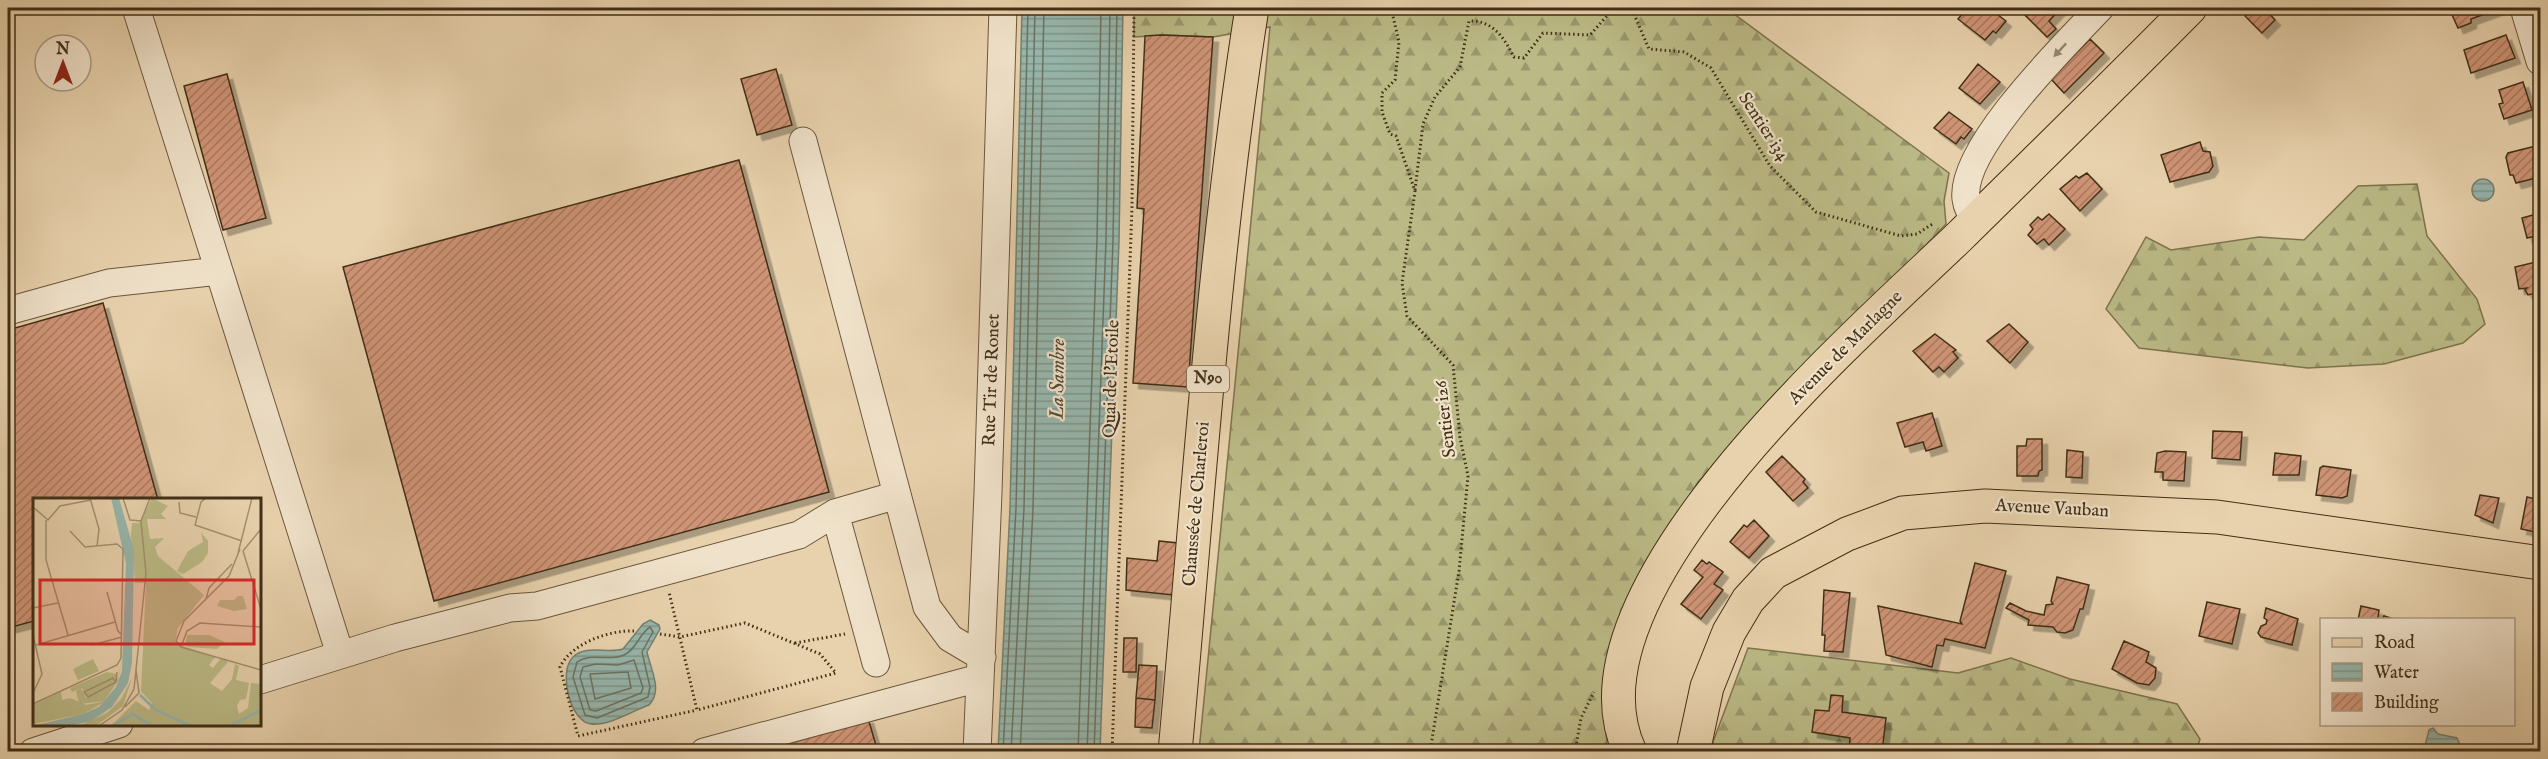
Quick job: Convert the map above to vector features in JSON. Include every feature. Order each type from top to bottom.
[{"type":"main road","name":"Chaussée de Charleroi","points":[[1175,752],[1211,351],[1235,117],[1252,8]]},
{"type":"main road","name":"Avenue de Marlagne","points":[[1630,752],[1618,711],[1617,684],[1639,614],[1658,573],[1682,533],[1744,450],[1972,213],[2190,8]]},
{"type":"main road","name":"Avenue Vauban","points":[[1693,752],[1707,687],[1729,632],[1748,600],[1773,573],[1847,534],[1903,513],[1985,506],[2217,517],[2541,563]]},
{"type":"street","points":[[136,8],[340,654]]},
{"type":"street","name":"Rue Tir de Ronet","points":[[977,752],[1003,8]]},
{"type":"street","points":[[1972,213],[1965,198],[1971,170],[2014,99],[2100,8]]},
{"type":"street","points":[[2524,8],[2541,61]]},
{"type":"street","points":[[704,752],[981,667],[950,638],[927,607],[803,141]]},
{"type":"street","points":[[8,311],[109,283],[219,271]]},
{"type":"street","points":[[261,680],[340,654],[510,608],[537,606],[799,535],[834,513],[897,495]]},
{"type":"street","points":[[834,513],[876,663]]},
{"type":"street","points":[[33,752],[113,726]]},
{"type":"path","name":"Quai de l'Etoile","points":[[1112,752],[1131,219],[1134,8]]},
{"type":"path","name":"Sentier i26","points":[[1391,8],[1399,42],[1395,80],[1382,93],[1382,112],[1390,134],[1396,136],[1415,191],[1402,283],[1407,316],[1453,365],[1460,437],[1468,476],[1459,571],[1430,752]]},
{"type":"path","points":[[1415,191],[1423,124],[1435,97],[1460,67],[1469,21],[1482,20],[1503,37],[1514,57],[1524,58],[1543,33],[1590,35],[1614,8]]},
{"type":"path","name":"Sentier i34","points":[[1627,8],[1634,14],[1649,49],[1684,52],[1711,68],[1770,166],[1816,212],[1901,236],[1917,234],[1972,213]]},
{"type":"path","points":[[665,572],[697,710]]},
{"type":"path","points":[[634,631],[626,630],[581,644],[566,655],[560,667],[578,736],[697,710],[836,673],[820,654],[745,623],[680,637],[660,634]]},
{"type":"path","points":[[793,643],[867,630]]},
{"type":"green space","points":[[1134,8],[1726,8],[1949,173],[1944,201],[1946,224],[1698,482],[1647,564],[1604,699],[1607,745],[1611,751],[1199,751],[1270,27],[1213,37],[1167,35],[1134,37]]},
{"type":"green space","points":[[2417,184],[2427,236],[2477,299],[2485,324],[2463,343],[2384,364],[2308,368],[2139,348],[2106,309],[2146,237],[2171,250],[2259,237],[2304,240],[2358,186]]},
{"type":"green space","points":[[1748,648],[1958,673],[2011,658],[2070,679],[2177,704],[2200,739],[2196,752],[1716,752],[1713,742]]},
{"type":"water","name":"La Sambre","points":[[1022,8],[1123,8],[1119,241],[1100,751],[998,751],[1010,508]]},
{"type":"water","points":[[2483,179],[2491,182],[2494,190],[2491,198],[2483,201],[2475,198],[2472,190],[2475,182]]},
{"type":"water","points":[[650,620],[659,625],[660,629],[647,652],[656,687],[653,699],[649,705],[605,723],[591,724],[584,721],[577,715],[568,695],[567,673],[573,657],[584,651],[623,649],[643,624]]},
{"type":"water","points":[[2433,728],[2438,734],[2457,738],[2460,745],[2458,751],[2425,746],[2429,730]]},
{"type":"building","points":[[1967,8],[1989,8],[2006,21],[1996,33],[1993,31],[1985,40],[1958,19]]},
{"type":"building","points":[[2023,8],[2061,8],[2049,21],[2056,29],[2047,37],[2020,10]]},
{"type":"building","points":[[2254,8],[2264,8],[2275,20],[2262,33],[2245,16]]},
{"type":"building","points":[[2449,8],[2499,9],[2471,19],[2471,23],[2458,28]]},
{"type":"building","points":[[2506,35],[2515,58],[2471,73],[2464,50]]},
{"type":"building","points":[[1145,36],[1213,37],[1188,387],[1133,383],[1144,209],[1137,208]]},
{"type":"building","points":[[2090,39],[2104,53],[2064,93],[2051,79]]},
{"type":"building","points":[[1978,64],[2000,82],[1980,104],[1959,88]]},
{"type":"building","points":[[776,69],[792,125],[757,135],[741,79]]},
{"type":"building","points":[[227,74],[266,218],[223,230],[184,86]]},
{"type":"building","points":[[2523,82],[2532,110],[2504,119],[2499,104],[2503,103],[2499,90]]},
{"type":"building","points":[[1949,112],[1972,129],[1964,139],[1961,137],[1956,144],[1934,128]]},
{"type":"building","points":[[2200,142],[2203,151],[2210,152],[2213,166],[2209,172],[2170,182],[2161,155]]},
{"type":"building","points":[[2540,145],[2540,177],[2516,183],[2513,175],[2510,175],[2506,157],[2508,153]]},
{"type":"building","points":[[739,160],[829,492],[434,601],[343,267]]},
{"type":"building","points":[[2087,173],[2102,189],[2080,211],[2060,189],[2076,176],[2079,178]]},
{"type":"building","points":[[2540,213],[2540,235],[2527,238],[2522,218]]},
{"type":"building","points":[[2049,214],[2065,229],[2049,245],[2044,239],[2037,244],[2028,235],[2033,229],[2030,225],[2038,217],[2042,220]]},
{"type":"building","points":[[2540,261],[2540,292],[2528,295],[2525,290],[2527,288],[2519,289],[2515,267]]},
{"type":"building","points":[[103,303],[157,498],[33,498],[33,621],[8,628],[8,330]]},
{"type":"building","points":[[2009,324],[2028,342],[2010,363],[1987,341]]},
{"type":"building","points":[[1935,334],[1956,350],[1953,352],[1958,358],[1944,372],[1939,367],[1933,372],[1913,351]]},
{"type":"building","points":[[1932,413],[1942,446],[1926,451],[1923,442],[1905,447],[1897,423]]},
{"type":"building","points":[[2213,431],[2242,432],[2240,460],[2212,458]]},
{"type":"building","points":[[2027,439],[2042,439],[2042,470],[2039,471],[2038,476],[2017,476],[2017,446],[2026,446]]},
{"type":"building","points":[[2067,450],[2083,452],[2082,478],[2066,477]]},
{"type":"building","points":[[2186,452],[2184,481],[2163,480],[2163,472],[2155,472],[2157,453]]},
{"type":"building","points":[[2275,453],[2301,456],[2299,475],[2273,475]]},
{"type":"building","points":[[1782,456],[1805,479],[1803,482],[1808,488],[1793,501],[1766,472]]},
{"type":"building","points":[[2323,466],[2351,470],[2347,496],[2342,498],[2316,495],[2320,468]]},
{"type":"building","points":[[2480,495],[2499,498],[2493,523],[2475,515]]},
{"type":"building","points":[[2527,497],[2540,500],[2540,533],[2521,529]]},
{"type":"building","points":[[1754,520],[1769,536],[1749,558],[1730,542],[1744,525],[1747,527]]},
{"type":"building","points":[[1159,541],[1178,543],[1173,595],[1126,590],[1127,558],[1157,561]]},
{"type":"building","points":[[1702,560],[1723,572],[1714,584],[1723,590],[1701,619],[1681,604],[1703,577],[1694,570]]},
{"type":"building","points":[[1975,563],[2006,571],[1985,648],[1945,639],[1943,646],[1937,645],[1932,667],[1886,655],[1878,606],[1962,624],[1960,621]]},
{"type":"building","points":[[2057,577],[2089,585],[2083,609],[2080,609],[2073,630],[2065,633],[2057,632],[2053,627],[2028,625],[2029,620],[2006,608],[2010,603],[2026,611],[2044,615],[2046,605],[2053,604],[2051,601]]},
{"type":"building","points":[[1824,590],[1850,593],[1843,652],[1824,651],[1825,635],[1822,635]]},
{"type":"building","points":[[2207,602],[2240,609],[2232,644],[2199,636]]},
{"type":"building","points":[[2361,606],[2379,610],[2378,618],[2358,618]]},
{"type":"building","points":[[2266,608],[2298,619],[2292,645],[2261,637],[2258,633],[2261,626],[2266,624],[2267,620],[2264,618]]},
{"type":"building","points":[[1124,638],[1137,638],[1136,672],[1123,672]]},
{"type":"building","points":[[2124,641],[2149,652],[2146,662],[2156,668],[2155,678],[2149,685],[2137,683],[2112,669]]},
{"type":"building","points":[[1139,665],[1157,666],[1155,700],[1136,698]]},
{"type":"building","points":[[1831,695],[1843,696],[1842,712],[1886,718],[1882,752],[1849,752],[1850,738],[1812,732],[1815,710],[1829,711]]},
{"type":"building","points":[[1136,698],[1155,700],[1152,728],[1135,727]]},
{"type":"building","points":[[868,718],[878,752],[743,752]]}]
